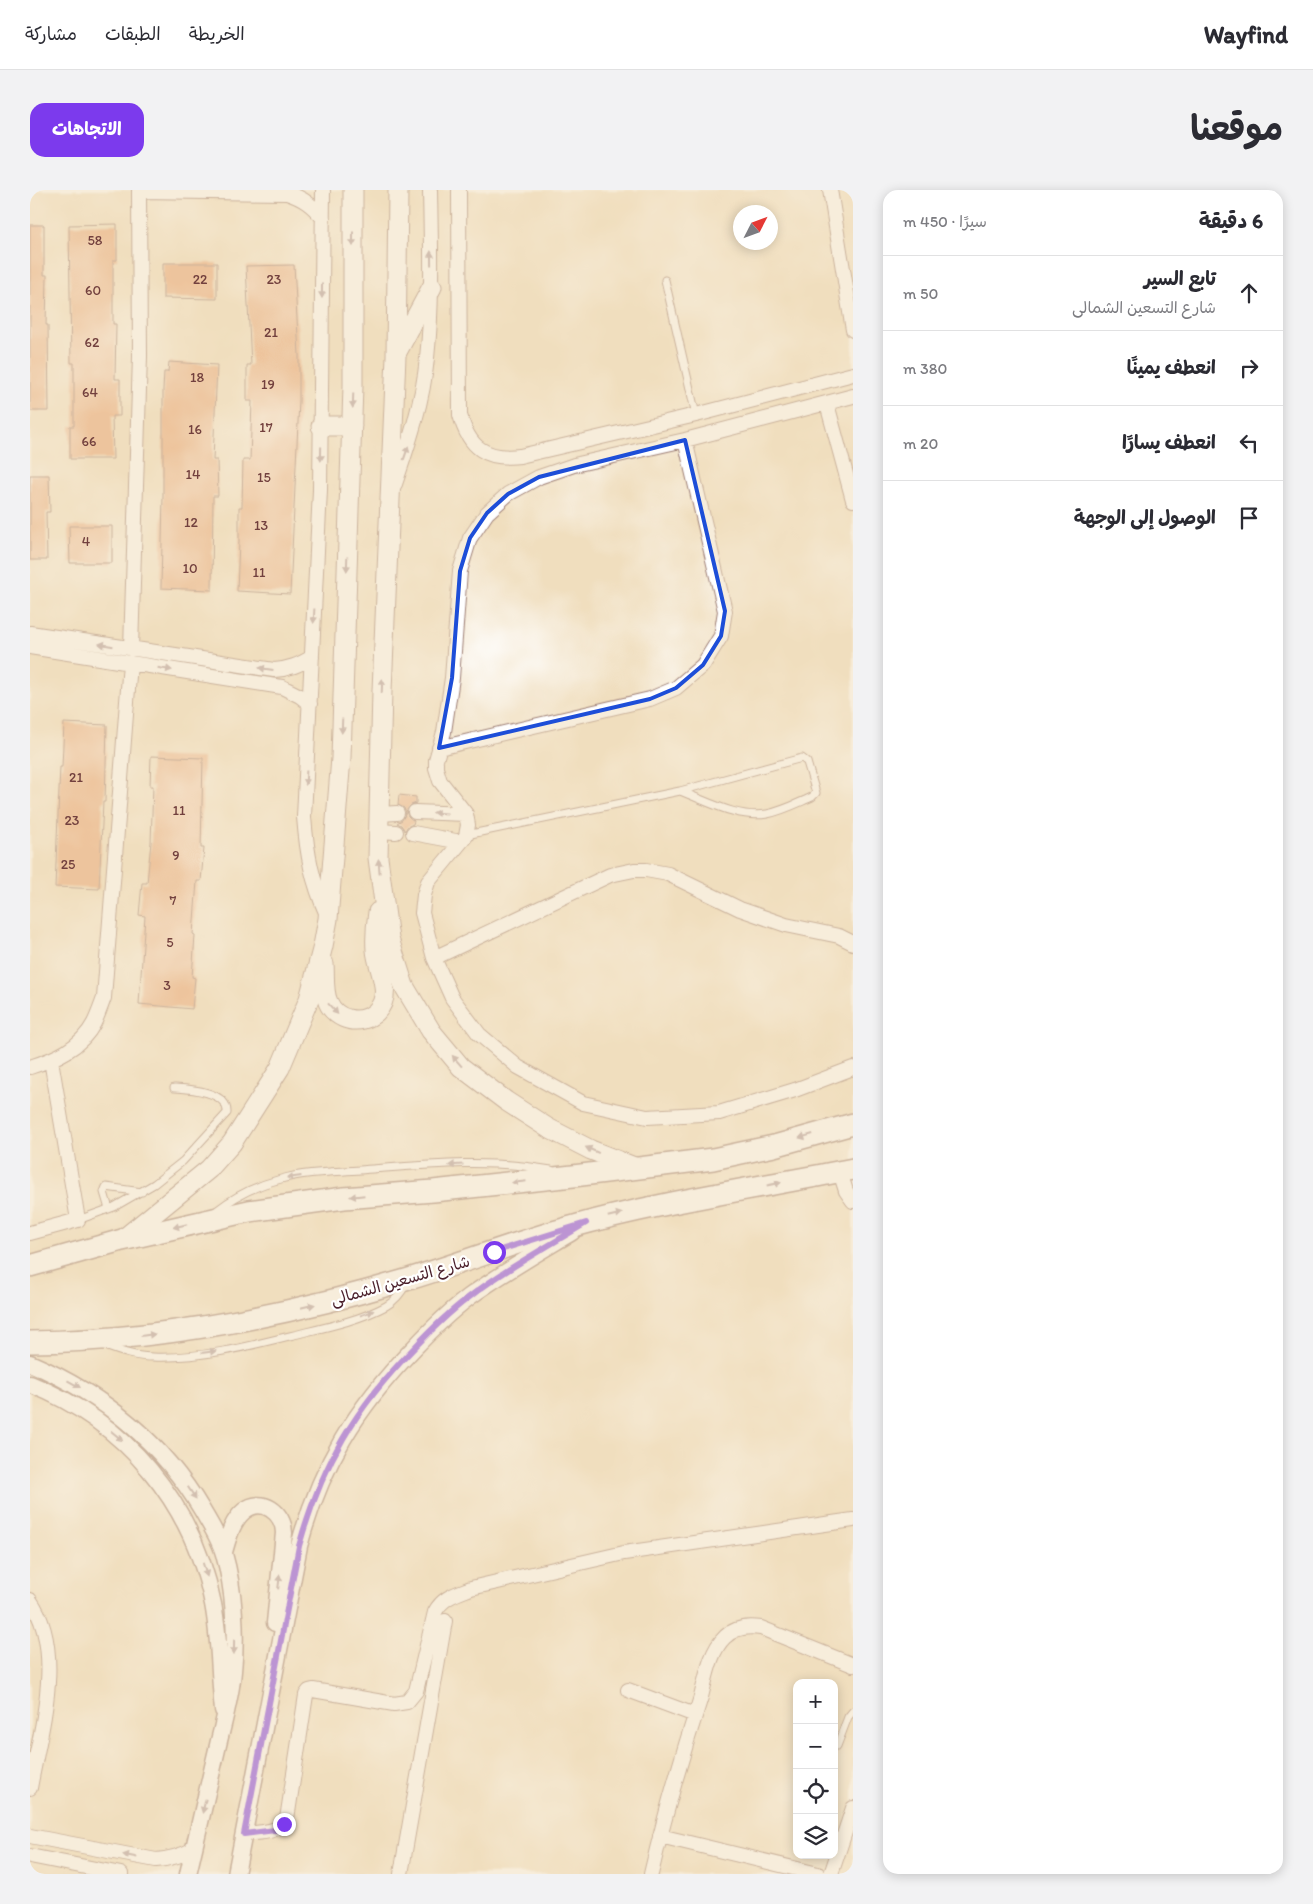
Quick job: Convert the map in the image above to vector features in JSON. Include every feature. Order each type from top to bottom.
[{"type":"main road","points":[[122,1240],[209,1169],[237,1136],[280,1068],[309,999],[323,946],[328,919],[341,758],[352,426],[353,190]]},
{"type":"main road","points":[[398,190],[396,356],[382,691],[388,823],[378,858],[382,899],[389,939],[404,986],[431,1031],[461,1067],[506,1101],[548,1128],[591,1150],[637,1168]]},
{"type":"main road","points":[[396,356],[432,287]]},
{"type":"main road","points":[[321,426],[352,426]]},
{"type":"main road","points":[[323,946],[326,996],[331,1008],[336,1014],[349,1020],[362,1020],[369,1017],[379,1008],[385,995],[376,952],[375,937],[377,917],[382,899]]},
{"type":"main road","points":[[30,1266],[122,1240],[205,1220],[258,1210],[344,1198],[433,1191],[713,1160],[853,1124]]},
{"type":"main road","name":"شارع التسعين الشمالى","points":[[30,1342],[94,1340],[213,1326],[311,1305],[409,1279],[586,1223],[649,1208],[847,1171]]},
{"type":"street","points":[[323,190],[320,490],[304,817],[307,854],[316,890],[328,919]]},
{"type":"street","points":[[390,499],[413,430],[427,359],[432,287],[430,190]]},
{"type":"street","points":[[459,190],[460,415],[470,440],[479,449],[492,455],[506,458],[520,456],[696,415],[853,374]]},
{"type":"street","points":[[830,190],[853,330]]},
{"type":"street","points":[[131,649],[140,356],[139,191],[289,191],[313,206],[323,218]]},
{"type":"street","points":[[853,396],[685,440],[574,465],[539,477],[508,494],[487,513],[470,538],[460,570],[452,678],[444,732],[436,760],[438,776],[466,814],[468,825],[464,839],[428,882],[422,913],[434,958],[452,998],[479,1034],[518,1068],[583,1103],[647,1117],[719,1113],[795,1090],[853,1068]]},
{"type":"street","points":[[827,404],[853,500]]},
{"type":"street","points":[[439,748],[650,699],[676,688],[703,664],[721,636],[725,611],[685,440]]},
{"type":"street","points":[[30,633],[274,670],[288,669],[301,665],[312,657]]},
{"type":"street","points":[[30,647],[282,688],[300,696],[310,704]]},
{"type":"street","points":[[30,1067],[51,1060],[73,1047],[93,1025],[104,998],[130,663]]},
{"type":"street","points":[[415,812],[466,814]]},
{"type":"street","points":[[413,833],[464,839]]},
{"type":"street","points":[[434,958],[610,874],[634,870],[668,874],[718,900],[755,915],[786,925],[840,936],[853,943]]},
{"type":"street","points":[[30,1233],[78,1220],[51,1060]]},
{"type":"street","points":[[847,1171],[846,1191],[853,1201]]},
{"type":"street","points":[[236,1874],[299,1546],[309,1512],[325,1470],[344,1434],[362,1407],[393,1370],[435,1327],[468,1298],[509,1270],[586,1223]]},
{"type":"street","points":[[30,1362],[68,1380],[92,1395],[143,1435],[180,1477],[210,1524],[224,1552],[230,1591],[234,1640],[231,1692],[188,1874]]},
{"type":"street","points":[[30,1384],[80,1408],[122,1440],[155,1475],[182,1516],[202,1560],[214,1606],[224,1720]]},
{"type":"street","points":[[224,1552],[234,1523],[248,1508],[266,1506],[282,1519],[284,1533],[275,1614],[279,1647]]},
{"type":"street","points":[[244,1834],[275,1830],[280,1828],[287,1819],[306,1695],[309,1691],[313,1690],[394,1704],[407,1702],[416,1691],[435,1612],[442,1601],[471,1588],[624,1553],[853,1520]]},
{"type":"street","points":[[30,1600],[45,1632],[50,1660],[49,1684],[30,1788]]},
{"type":"street","points":[[400,1874],[445,1620]]},
{"type":"street","points":[[651,1874],[695,1715],[717,1648],[724,1637],[735,1630],[748,1626],[761,1628],[853,1665]]},
{"type":"street","points":[[628,1690],[695,1715]]},
{"type":"street","points":[[838,1843],[853,1808]]},
{"type":"street","points":[[30,1836],[156,1860],[182,1856],[194,1849]]},
{"type":"street","points":[[660,1836],[818,1874]]},
{"type":"street","points":[[30,1856],[121,1874]]},
{"type":"street","points":[[831,1874],[834,1859]]},
{"type":"lane","points":[[665,280],[696,415]]},
{"type":"lane","points":[[464,839],[629,800],[680,791],[802,758],[807,762],[816,790],[812,797],[774,812],[750,814],[718,806],[680,791]]},
{"type":"lane","points":[[78,1220],[110,1209],[142,1192],[183,1161],[227,1113],[224,1102],[209,1094],[198,1090],[174,1088]]},
{"type":"lane","points":[[110,1209],[104,1192],[106,1187],[142,1192]]},
{"type":"lane","points":[[838,1743],[848,1717],[853,1711]]},
{"type":"highlighted area","points":[[685,440],[725,611],[721,636],[703,665],[676,688],[650,699],[439,748],[452,678],[460,571],[470,538],[487,513],[508,494],[539,477]]},
{"type":"building","points":[[117,224],[117,260],[113,260],[113,324],[116,324],[115,379],[120,379],[120,416],[112,416],[113,459],[70,459],[70,426],[74,426],[74,363],[71,363],[69,225]]},
{"type":"building","points":[[30,225],[44,225],[44,275],[47,275],[46,325],[48,325],[49,411],[30,411]]},
{"type":"building","points":[[163,263],[217,263],[217,299],[163,298]]},
{"type":"building","points":[[294,265],[299,355],[299,401],[290,594],[237,591],[239,507],[242,507],[243,460],[250,460],[252,401],[247,401],[247,365],[251,365],[246,266]]},
{"type":"building","points":[[169,362],[217,365],[213,460],[217,460],[218,496],[213,496],[212,590],[161,588],[163,389],[164,372],[168,372]]},
{"type":"building","points":[[30,475],[49,475],[50,512],[46,512],[47,560],[30,560]]},
{"type":"building","points":[[69,526],[112,526],[112,563],[70,563]]},
{"type":"building","points":[[64,723],[107,725],[105,802],[103,802],[99,889],[55,887],[60,767],[62,767]]},
{"type":"building","points":[[151,756],[203,758],[201,848],[204,848],[201,881],[197,881],[193,934],[195,935],[192,977],[195,978],[192,1009],[139,1004],[145,916],[139,915],[142,883],[147,883],[151,842],[153,786],[150,786]]},
{"type":"building","points":[[399,795],[416,797],[416,803],[411,805],[406,811],[408,816],[414,821],[405,831],[397,823],[402,820],[406,813],[404,808],[398,805]]},
{"type":"route","points":[[284,1824],[275,1830],[244,1834],[299,1546],[315,1495],[336,1448],[362,1407],[377,1388],[451,1312],[509,1270],[586,1223],[494,1252]]}]
